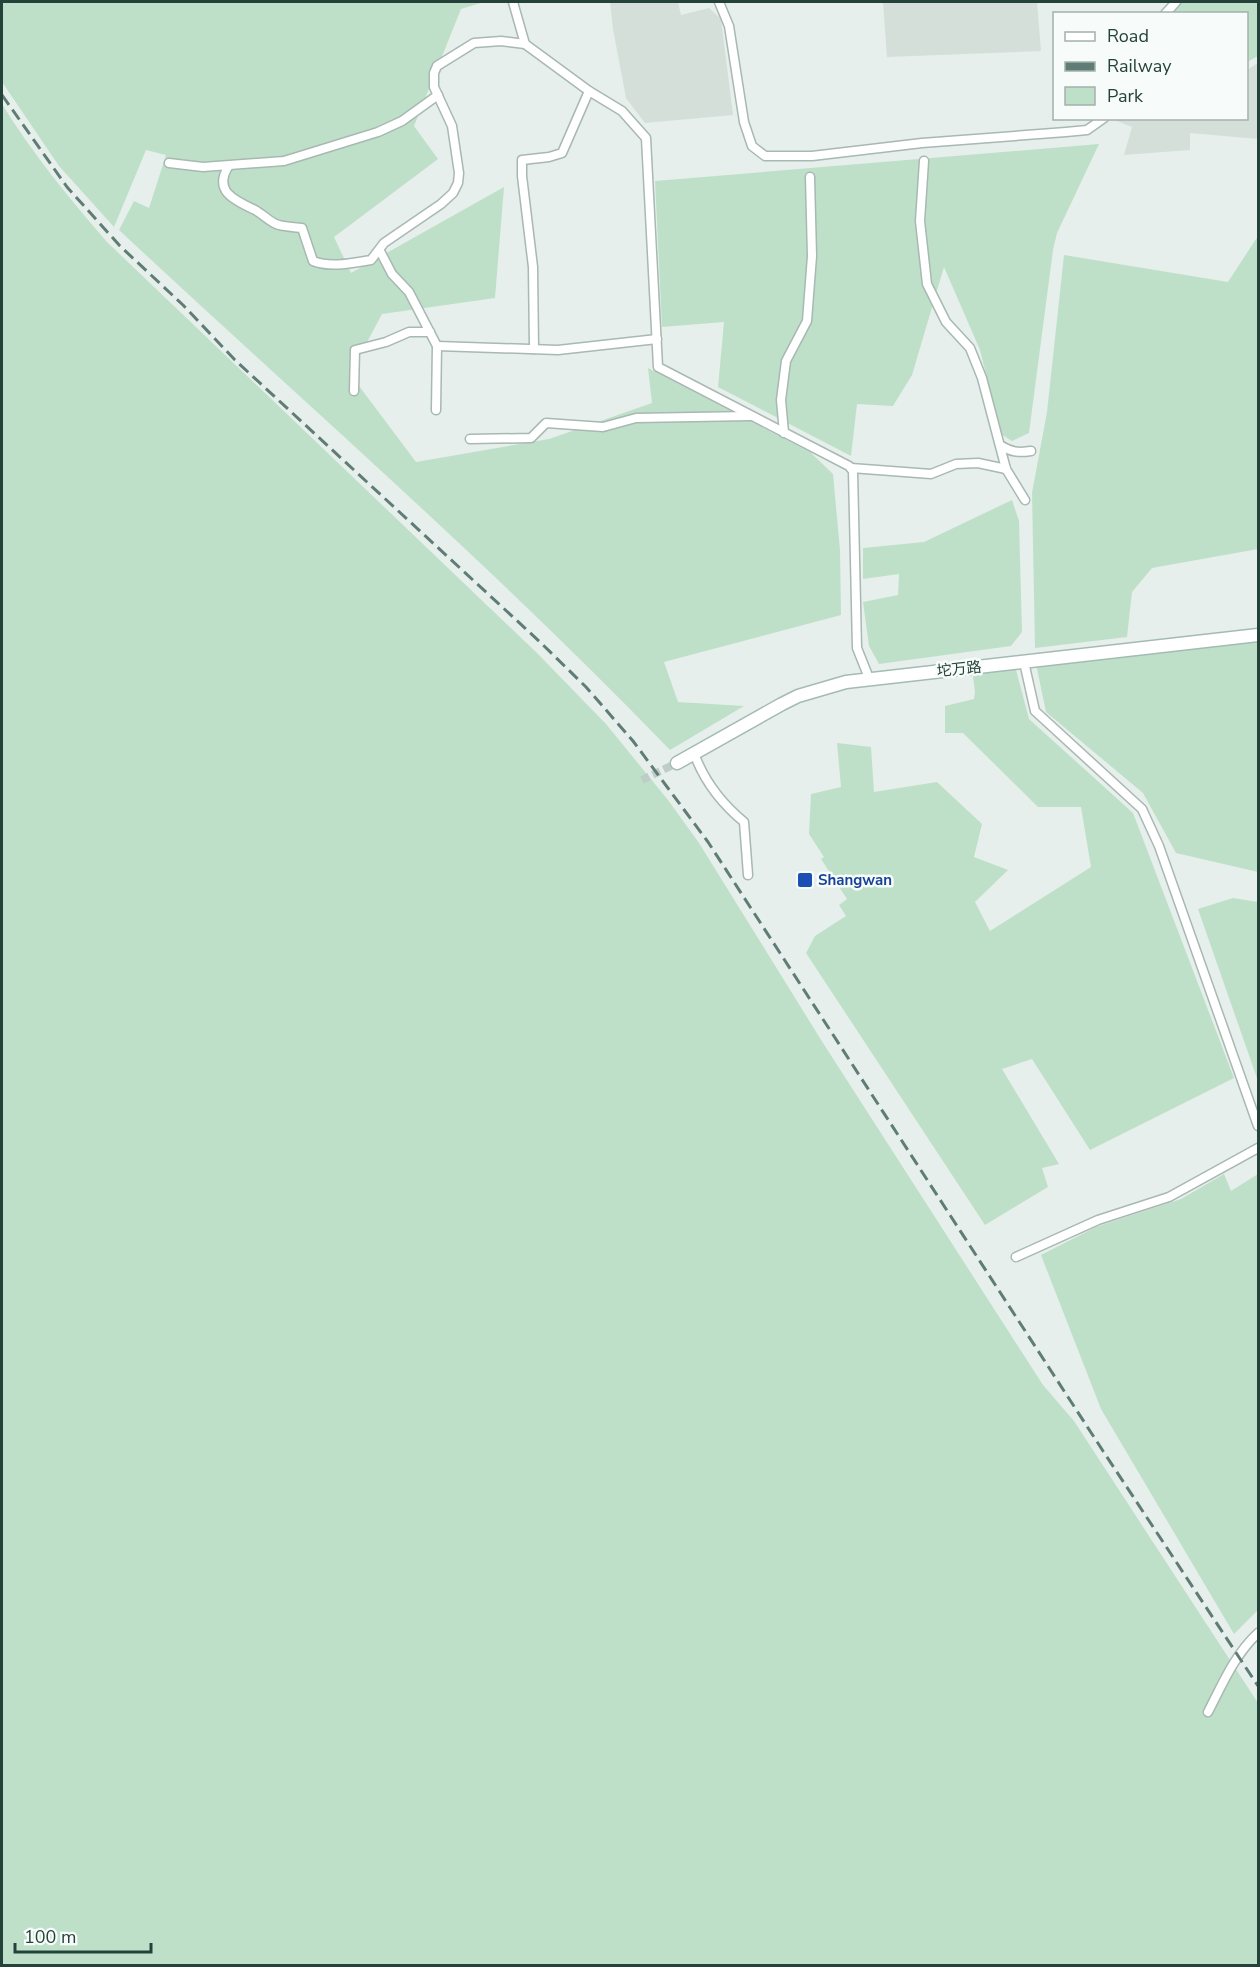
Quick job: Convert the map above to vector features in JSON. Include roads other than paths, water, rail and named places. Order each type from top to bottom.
[{"type":"main road","name":"坨万路","points":[[677,762],[798,696],[846,682],[1258,635]]},
{"type":"street","points":[[513,2],[525,44]]},
{"type":"street","points":[[718,2],[729,26],[744,122],[752,146],[765,156],[812,156],[922,143],[1087,130],[1101,120]]},
{"type":"street","points":[[228,166],[223,174],[226,193],[235,202],[256,211],[277,225],[302,228],[313,261],[320,264],[341,265],[371,260],[384,243],[441,204],[453,193],[458,183],[459,173],[452,126],[434,87],[434,74],[437,66],[474,43],[501,41],[525,44],[589,91],[622,111],[646,138],[658,367],[851,468],[931,474],[956,464],[978,463],[1006,469]]},
{"type":"street","points":[[534,349],[533,267],[522,160],[562,153],[589,91]]},
{"type":"street","points":[[169,163],[204,167],[284,161],[378,132],[402,121],[438,95]]},
{"type":"street","points":[[924,161],[920,221],[927,284],[946,322],[970,348],[982,378],[1006,469],[1024,500]]},
{"type":"street","points":[[784,433],[781,400],[786,361],[807,321],[812,256],[810,177]]},
{"type":"street","points":[[380,251],[392,274],[409,292],[437,346],[436,410]]},
{"type":"street","points":[[354,391],[354,350],[386,342],[409,332],[430,332]]},
{"type":"street","points":[[437,346],[558,350],[657,339]]},
{"type":"street","points":[[470,439],[531,438],[546,423],[603,427],[636,418],[751,416]]},
{"type":"street","points":[[1000,445],[1009,451],[1018,453],[1031,451]]},
{"type":"street","points":[[851,468],[853,471],[857,648],[869,678]]},
{"type":"street","points":[[1024,662],[1035,711],[1142,809],[1160,846],[1258,1126]]},
{"type":"street","points":[[694,753],[700,770],[712,789],[726,808],[744,822],[748,875]]},
{"type":"street","points":[[1016,1257],[1098,1220],[1169,1197],[1258,1148]]},
{"type":"street","points":[[1208,1712],[1246,1644],[1258,1633]]},
{"type":"tunnel","points":[[642,780],[677,763]]},
{"type":"railway","points":[[2,95],[67,187],[120,246],[183,305],[235,360],[540,642],[586,687],[633,741],[708,842],[1258,1686]]},
{"type":"place","name":"Shangwan","points":[[805,880]]}]
